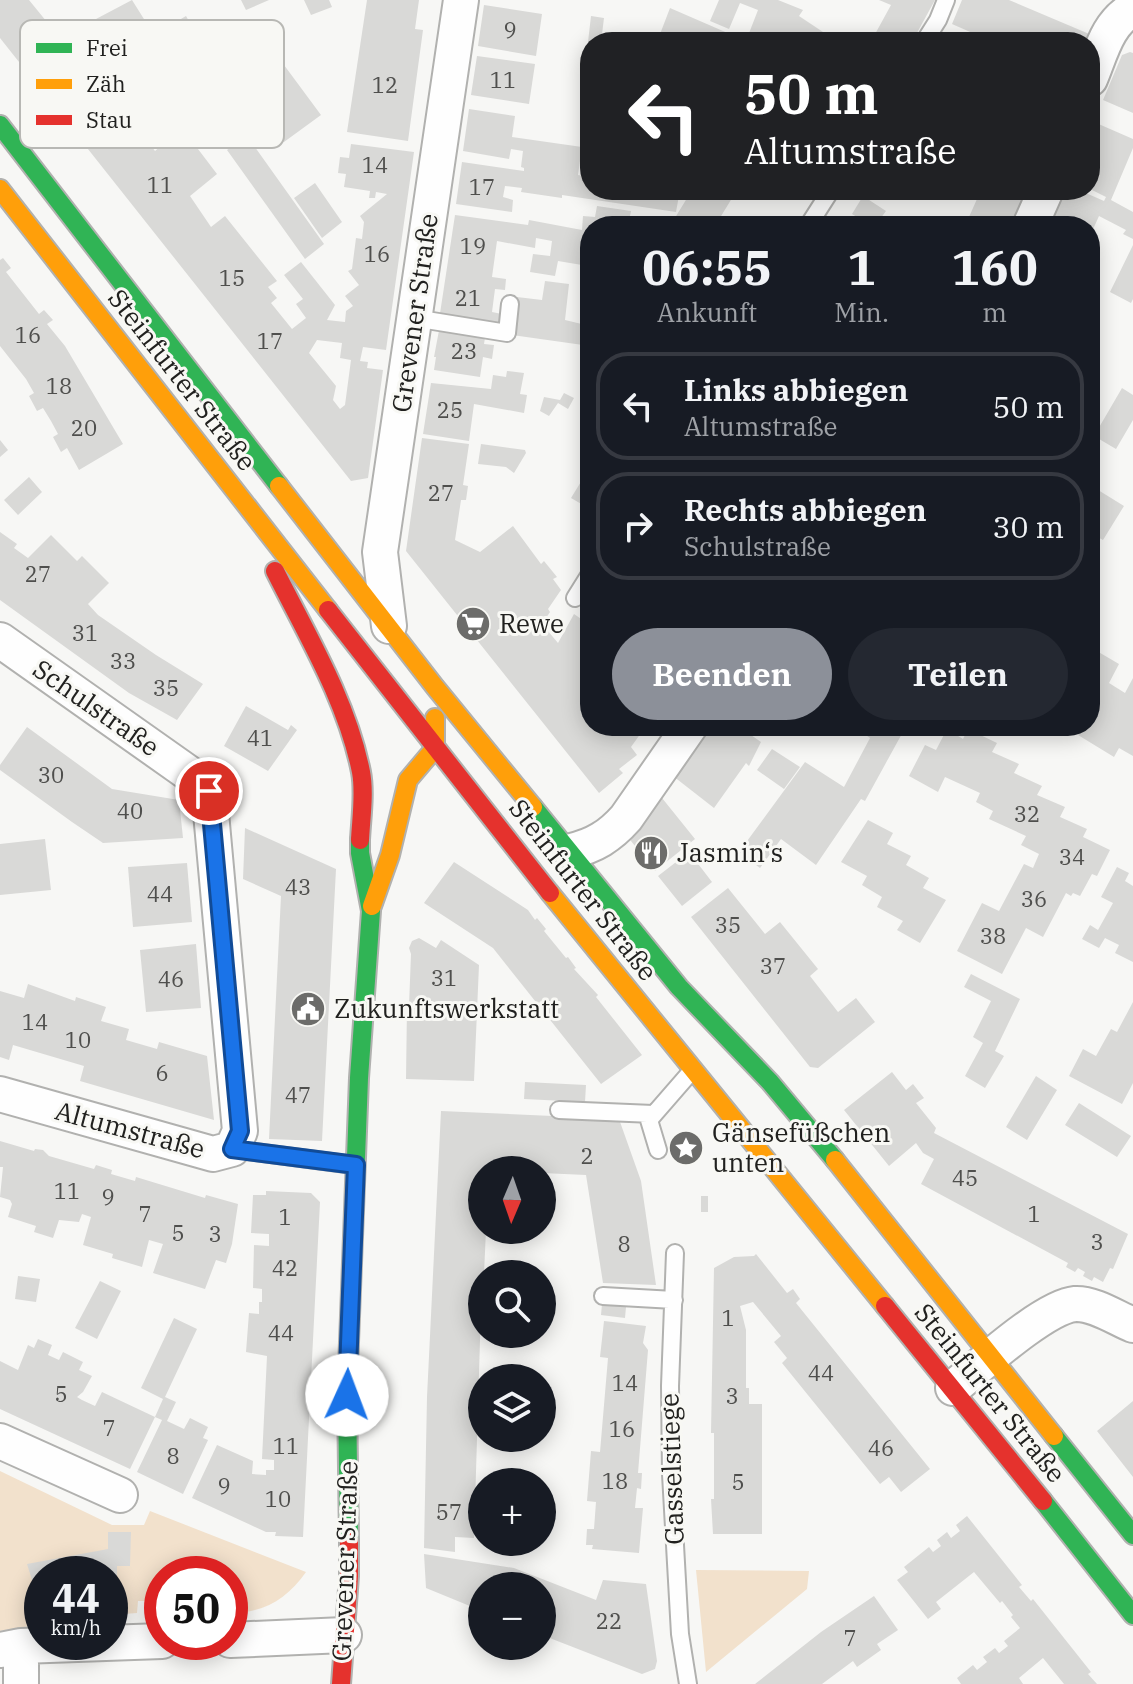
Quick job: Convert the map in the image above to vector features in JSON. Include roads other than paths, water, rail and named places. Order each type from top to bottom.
[{"type":"main road","name":"Steinfurter Straße","points":[[0,125],[435,687],[679,987],[770,1082],[994,1356],[1133,1535]]},
{"type":"main road","name":"Steinfurter Straße","points":[[0,189],[435,748],[1133,1615]]},
{"type":"main road","name":"Grevener Straße","points":[[225,477],[294,609],[348,726],[362,774],[360,853],[371,911]]},
{"type":"main road","points":[[435,687],[435,748]]},
{"type":"main road","name":"Grevener Straße","points":[[341,1684],[349,1576],[347,1395],[359,1078],[371,911],[390,855],[408,780],[435,748]]},
{"type":"street","name":"Grevener Straße","points":[[389,626],[380,552],[461,0]]},
{"type":"street","points":[[1100,54],[1110,28],[1123,14],[1133,9]]},
{"type":"street","name":"Schulstraße","points":[[0,640],[194,777],[209,791],[240,1131],[232,1149]]},
{"type":"street","points":[[571,851],[590,847],[615,830],[683,736]]},
{"type":"street","name":"Altumstraße","points":[[0,1094],[195,1151],[213,1154],[232,1149]]},
{"type":"street","points":[[953,1388],[1035,1324],[1067,1306],[1083,1305],[1133,1325]]},
{"type":"street","points":[[0,1441],[120,1495]]},
{"type":"street","points":[[248,1639],[344,1635]]},
{"type":"street","points":[[21,1684],[11,1648],[144,1642]]},
{"type":"lane","points":[[930,32],[946,0]]},
{"type":"lane","points":[[414,318],[507,333],[510,304]]},
{"type":"lane","points":[[575,598],[580,590]]},
{"type":"lane","points":[[658,1150],[649,1120],[692,1071]]},
{"type":"lane","points":[[559,1110],[653,1114]]},
{"type":"lane","name":"Altumstraße","points":[[232,1149],[356,1165]]},
{"type":"lane","name":"Gasselstiege","points":[[675,1253],[670,1386],[671,1474],[682,1651],[688,1684]]},
{"type":"lane","points":[[603,1296],[674,1300]]},
{"type":"place","name":"Rewe","points":[[473,624]]},
{"type":"place","name":"Jasmin‘s","points":[[651,853]]},
{"type":"place","name":"Zukunftswerkstatt","points":[[308,1009]]},
{"type":"place","name":"Gänsefüßchen unten","points":[[686,1148]]}]
